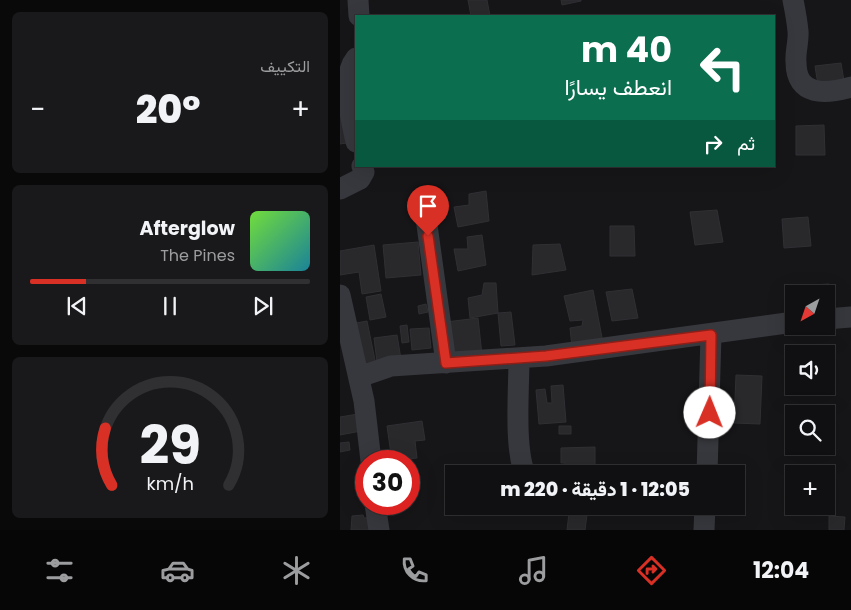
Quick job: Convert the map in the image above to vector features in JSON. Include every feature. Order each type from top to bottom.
[{"type":"street","points":[[358,0],[359,15]]},
{"type":"street","points":[[793,0],[798,32],[796,64],[801,83],[808,89],[820,92],[851,87]]},
{"type":"street","points":[[355,60],[348,71],[346,89],[355,137]]},
{"type":"street","points":[[340,190],[360,179],[364,172],[362,167]]},
{"type":"street","points":[[426,218],[446,363]]},
{"type":"street","points":[[340,295],[364,400],[370,450]]},
{"type":"street","points":[[835,318],[851,317]]},
{"type":"street","points":[[359,377],[391,366],[519,358],[711,335],[785,323]]},
{"type":"street","points":[[707,465],[711,335]]},
{"type":"street","points":[[519,358],[522,465]]},
{"type":"street","points":[[377,515],[379,530]]},
{"type":"street","points":[[704,530],[705,515]]},
{"type":"building","points":[[468,0],[487,0],[490,15],[471,15]]},
{"type":"building","points":[[561,0],[581,0],[581,1],[562,5]]},
{"type":"building","points":[[841,63],[844,81],[818,85],[815,66]]},
{"type":"building","points":[[340,109],[347,143],[340,144]]},
{"type":"building","points":[[824,125],[825,155],[796,155],[796,126]]},
{"type":"building","points":[[486,191],[489,221],[458,227],[454,207],[469,205],[469,194]]},
{"type":"building","points":[[717,210],[723,242],[695,245],[690,212]]},
{"type":"building","points":[[808,217],[811,246],[784,248],[782,219]]},
{"type":"building","points":[[610,226],[634,226],[635,256],[610,256]]},
{"type":"building","points":[[482,235],[486,265],[458,271],[454,249],[468,249],[467,237]]},
{"type":"building","points":[[418,242],[421,275],[386,278],[383,245]]},
{"type":"building","points":[[560,244],[566,270],[532,275],[533,245]]},
{"type":"building","points":[[374,245],[381,291],[362,294],[359,272],[340,275],[340,251]]},
{"type":"building","points":[[484,283],[496,283],[498,313],[470,318],[468,298],[482,295]]},
{"type":"building","points":[[632,289],[638,318],[612,321],[606,292]]},
{"type":"building","points":[[593,290],[603,343],[572,347],[570,328],[582,326],[583,320],[570,321],[564,296]]},
{"type":"building","points":[[381,294],[386,317],[370,320],[366,297]]},
{"type":"building","points":[[426,304],[428,312],[419,314],[418,306]]},
{"type":"building","points":[[511,312],[515,345],[501,346],[498,313]]},
{"type":"building","points":[[478,318],[482,355],[451,359],[446,322]]},
{"type":"building","points":[[367,321],[376,365],[364,367],[356,323]]},
{"type":"building","points":[[407,325],[409,342],[402,343],[400,326]]},
{"type":"building","points":[[429,328],[431,348],[412,350],[410,329]]},
{"type":"building","points":[[397,335],[401,359],[377,362],[374,338]]},
{"type":"building","points":[[736,375],[762,376],[760,424],[734,423]]},
{"type":"building","points":[[563,385],[566,422],[539,424],[536,390],[545,389],[547,403],[552,403],[551,386]]},
{"type":"building","points":[[358,414],[361,431],[340,435],[340,417]]},
{"type":"building","points":[[422,421],[425,440],[415,441],[416,450],[390,450],[387,426]]},
{"type":"building","points":[[559,426],[571,426],[571,434],[559,434]]},
{"type":"building","points":[[349,442],[350,450],[340,452],[340,443]]},
{"type":"building","points":[[595,447],[595,465],[565,465],[565,463],[561,463],[561,448]]},
{"type":"building","points":[[363,515],[364,518],[372,517],[373,530],[351,530],[352,516]]},
{"type":"building","points":[[569,515],[587,515],[585,530],[567,530]]},
{"type":"building","points":[[829,516],[845,517],[844,530],[829,530]]},
{"type":"route","points":[[428,236],[446,363],[546,356],[711,335],[710,413]]}]
